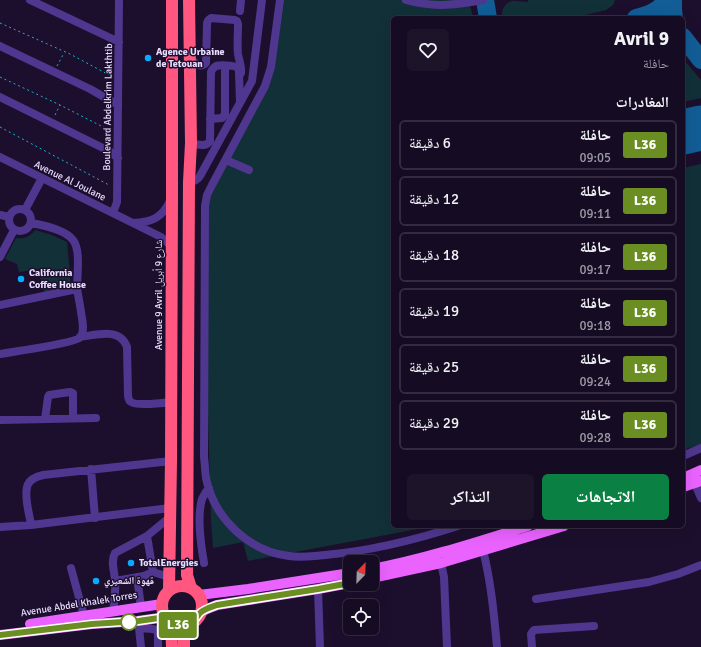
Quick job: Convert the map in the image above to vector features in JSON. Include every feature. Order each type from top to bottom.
[{"type":"highway","name":"Avenue 9 Avril شارع 9 أبريل","points":[[169,591],[172,250],[172,0]]},
{"type":"highway","points":[[189,0],[191,143],[189,182],[187,575],[201,601],[202,607],[197,618],[188,624],[176,624],[169,620],[163,611],[162,604],[169,591],[179,586],[185,586],[195,592]]},
{"type":"highway","points":[[169,620],[172,647]]},
{"type":"highway","points":[[184,647],[184,636],[188,624]]},
{"type":"main road","points":[[685,477],[701,470]]},
{"type":"main road","points":[[685,486],[698,482]]},
{"type":"main road","points":[[379,568],[424,557],[521,528]]},
{"type":"main road","points":[[379,576],[441,563],[557,528]]},
{"type":"main road","points":[[195,592],[262,587],[343,574]]},
{"type":"main road","points":[[200,613],[217,605],[343,584]]},
{"type":"main road","name":"Avenue Abdel Khalek Torres","points":[[0,628],[162,604]]},
{"type":"main road","name":"Avenue Abdel Khalek Torres","points":[[0,635],[92,624],[138,625],[169,620]]},
{"type":"street","points":[[30,0],[119,42]]},
{"type":"street","name":"Boulevard Abdelkrim Lakthtib","points":[[113,213],[117,204],[119,0]]},
{"type":"street","points":[[240,11],[241,0]]},
{"type":"street","points":[[189,182],[196,181],[198,179],[250,85],[253,77],[262,0]]},
{"type":"street","points":[[280,0],[269,77],[207,195],[205,211],[204,457],[209,488],[218,508],[239,534],[263,549],[279,555],[290,557],[333,554],[367,549],[414,539],[451,528]]},
{"type":"street","points":[[406,0],[438,6],[482,0]]},
{"type":"street","points":[[190,58],[197,65],[203,66],[206,63],[208,19],[211,18],[237,21],[238,54],[242,69],[240,76],[240,103]]},
{"type":"street","points":[[0,46],[90,89],[118,105]]},
{"type":"street","points":[[191,143],[209,144],[211,72],[213,68],[216,66],[233,66],[236,67],[240,76]]},
{"type":"street","points":[[210,119],[222,118],[225,114],[225,66]]},
{"type":"street","points":[[0,97],[118,158]]},
{"type":"street","name":"Avenue Al Joulane","points":[[0,158],[132,222],[160,237],[169,244],[172,250]]},
{"type":"street","points":[[226,160],[249,170]]},
{"type":"street","points":[[25,210],[42,178]]},
{"type":"street","points":[[132,222],[141,222],[158,217],[166,209],[172,197]]},
{"type":"street","points":[[16,209],[25,210],[31,216],[31,223],[28,228],[23,231],[20,232],[14,230],[9,224],[9,217],[16,209]]},
{"type":"street","points":[[0,215],[9,217]]},
{"type":"street","points":[[31,223],[44,226],[70,236],[76,245],[78,253],[77,289],[82,326],[80,337]]},
{"type":"street","points":[[0,257],[14,230]]},
{"type":"street","points":[[0,305],[77,289]]},
{"type":"street","points":[[0,354],[66,342],[80,337],[111,334],[117,335],[125,342],[127,347],[129,400],[135,403],[147,404],[171,402]]},
{"type":"street","points":[[45,419],[49,395],[70,392],[73,394],[73,418]]},
{"type":"street","points":[[0,420],[96,418]]},
{"type":"street","points":[[685,455],[701,448]]},
{"type":"street","points":[[31,526],[26,491],[27,485],[32,478],[43,474],[170,461]]},
{"type":"street","points":[[90,469],[95,518]]},
{"type":"street","points":[[698,482],[701,498]]},
{"type":"street","points":[[204,563],[200,542],[200,512],[202,499],[209,488]]},
{"type":"street","points":[[0,527],[31,526],[95,518],[170,513]]},
{"type":"street","points":[[113,612],[115,581],[113,560],[115,553],[147,536],[170,513]]},
{"type":"street","points":[[147,536],[153,572]]},
{"type":"street","points":[[483,550],[491,587],[497,647]]},
{"type":"street","points":[[441,563],[444,577],[447,647]]},
{"type":"street","points":[[536,599],[648,582],[678,574],[701,565]]},
{"type":"street","points":[[71,568],[84,616]]},
{"type":"street","points":[[115,581],[153,572],[169,577]]},
{"type":"street","points":[[137,577],[142,607]]},
{"type":"street","points":[[318,589],[320,647]]},
{"type":"street","points":[[158,647],[158,631],[169,620]]},
{"type":"street","points":[[141,647],[138,625],[158,631]]},
{"type":"street","points":[[532,647],[531,634],[534,630],[594,626]]},
{"type":"path","points":[[0,23],[64,52],[118,80]]},
{"type":"path","points":[[54,72],[64,52]]},
{"type":"path","points":[[0,77],[118,134]]},
{"type":"path","points":[[51,123],[60,105]]},
{"type":"path","points":[[0,127],[117,189]]},
{"type":"shaded area","points":[[279,0],[466,0],[471,9],[473,16],[391,16],[391,528],[423,528],[248,561],[243,542],[213,548],[202,200],[270,83]]},
{"type":"shaded area","points":[[528,0],[615,0],[613,5],[606,10],[581,16],[502,16],[503,9],[506,4],[511,1],[528,2]]},
{"type":"shaded area","points":[[685,61],[701,80],[701,98],[685,102]]},
{"type":"shaded area","points":[[701,164],[701,444],[685,449],[685,168]]},
{"type":"shaded area","points":[[35,230],[52,235],[67,242],[71,285],[44,292],[38,269],[19,272],[17,264],[5,259],[16,238],[27,237]]},
{"type":"taxiway","points":[[485,0],[488,16]]},
{"type":"taxiway","points":[[642,16],[661,7],[667,0]]},
{"type":"taxiway","points":[[673,0],[674,16]]},
{"type":"taxiway","points":[[685,40],[701,60]]},
{"type":"runway","points":[[685,132],[701,128]]},
{"type":"bus line","name":"L36","points":[[0,635],[166,617],[171,622],[182,625],[193,622],[200,613],[217,605],[343,584]]},
{"type":"place","name":"Agence Urbaine de Tetouan","points":[[148,58]]},
{"type":"place","name":"California Coffee House","points":[[21,279]]},
{"type":"place","name":"TotalEnergies","points":[[131,563]]},
{"type":"place","name":"قهوة الشعيري","points":[[96,581]]}]
